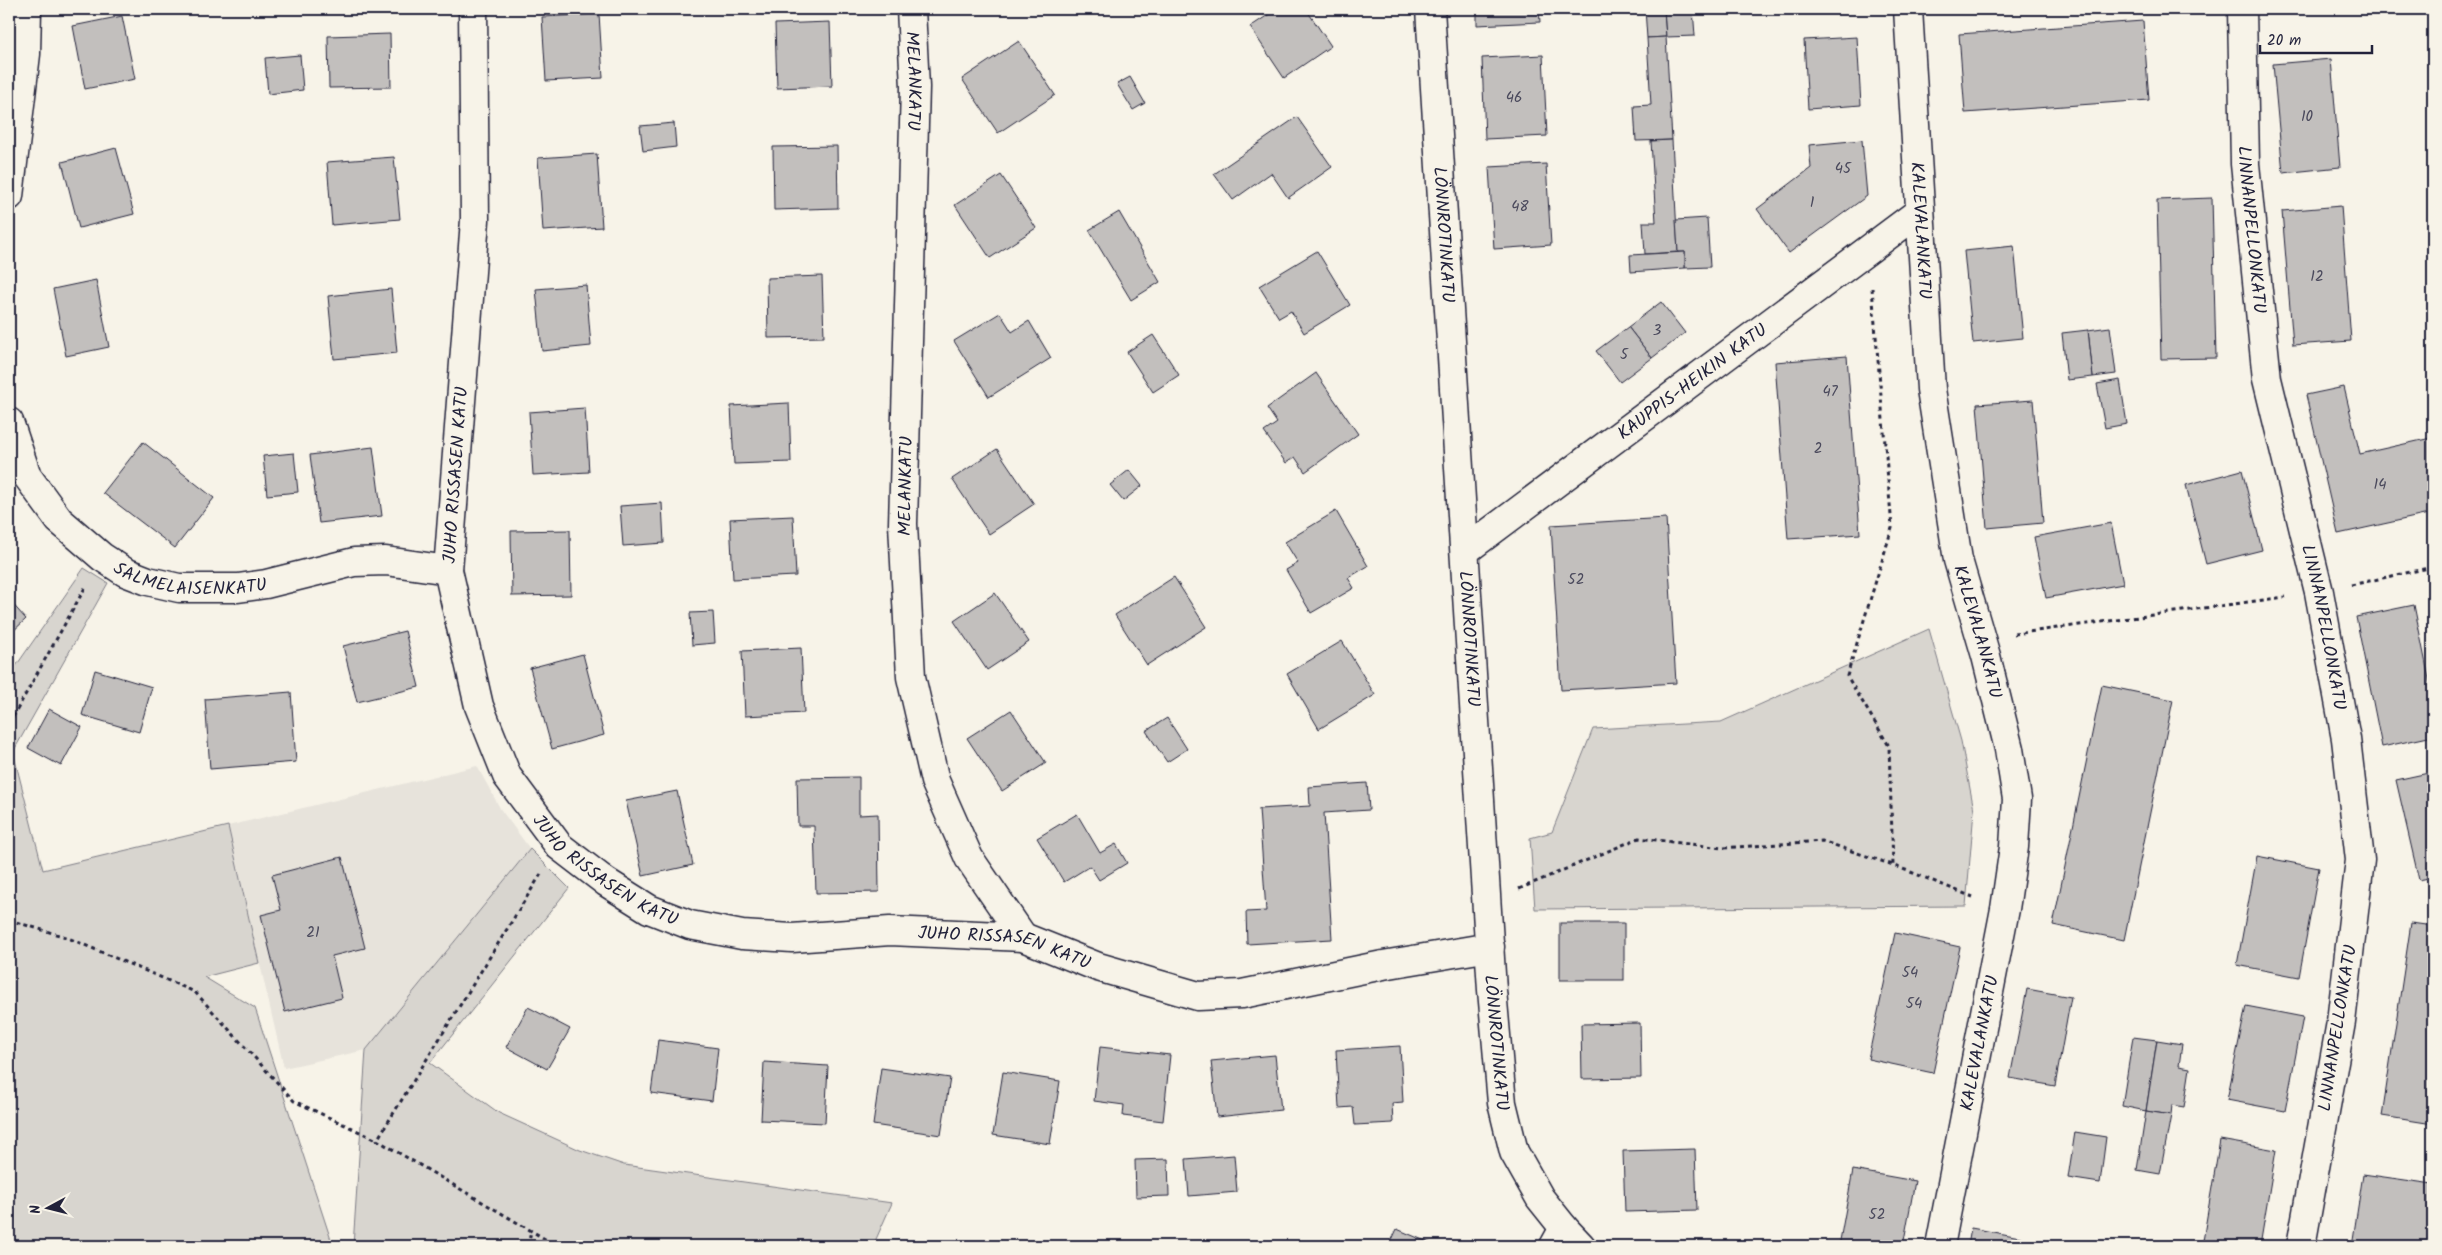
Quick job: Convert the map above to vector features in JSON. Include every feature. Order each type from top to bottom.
[{"type":"street","points":[[9,196],[26,54],[27,9]]},
{"type":"street","name":"JUHO RISSASEN KATU","points":[[473,9],[474,220],[448,570],[479,706],[507,776],[559,846],[606,882],[648,909],[690,925],[742,935],[792,938],[890,931],[1023,937],[1098,967],[1198,996],[1242,994],[1289,986],[1383,964],[1490,947]]},
{"type":"street","name":"MELANKATU","points":[[911,9],[915,88],[903,524],[911,677],[939,790],[969,858],[1023,937]]},
{"type":"street","name":"LÖNNROTINKATU","points":[[1430,9],[1490,947],[1502,1103],[1514,1152],[1566,1240]]},
{"type":"street","name":"KALEVALANKATU","points":[[1908,9],[1931,390],[1958,560],[1991,674],[2009,749],[2017,799],[2014,847],[2005,910],[1940,1246]]},
{"type":"street","name":"LINNANPELLONKATU","points":[[2242,9],[2245,164],[2267,379],[2319,592],[2346,739],[2360,860],[2341,1022],[2301,1246]]},
{"type":"street","name":"KAUPPIS-HEIKIN KATU","points":[[1466,550],[1919,212]]},
{"type":"street","name":"SALMELAISENKATU","points":[[9,422],[27,476],[59,520],[102,557],[125,572],[148,581],[179,588],[238,588],[256,586],[354,562],[386,561],[448,570]]},
{"type":"path","points":[[1872,286],[1892,528],[1847,676],[1890,746],[1893,865]]},
{"type":"path","points":[[9,724],[102,557]]},
{"type":"path","points":[[2014,634],[2319,592],[2433,567]]},
{"type":"path","points":[[1516,891],[1639,838],[1723,848],[1822,841],[1893,865],[2005,910]]},
{"type":"path","points":[[377,1140],[559,846]]},
{"type":"path","points":[[9,920],[66,938],[195,992],[294,1100],[377,1140],[557,1246]]},
{"type":"path","points":[[528,1246],[531,1231]]},
{"type":"shaded area","points":[[84,568],[108,583],[13,752],[43,870],[228,826],[259,963],[204,977],[255,1008],[333,1246],[9,1246],[9,676]]},
{"type":"shaded area","points":[[1929,629],[1961,741],[1974,810],[1966,906],[1535,909],[1530,838],[1552,832],[1593,729],[1721,722]]},
{"type":"shaded area","points":[[477,766],[501,810],[530,849],[366,1050],[284,1068],[228,826]]},
{"type":"shaded area","points":[[530,849],[569,888],[430,1063],[499,1113],[580,1150],[624,1165],[892,1203],[873,1246],[353,1246],[366,1050]]},
{"type":"building","points":[[1277,9],[1306,9],[1331,46],[1284,78],[1250,27]]},
{"type":"building","points":[[1477,9],[1539,9],[1540,22],[1477,25]]},
{"type":"building","points":[[1645,9],[1664,9],[1666,37],[1647,38]]},
{"type":"building","points":[[1664,9],[1693,9],[1695,36],[1666,37]]},
{"type":"building","points":[[599,14],[603,78],[546,81],[542,17]]},
{"type":"building","points":[[122,16],[135,79],[85,89],[73,26]]},
{"type":"building","points":[[2143,21],[2149,100],[1965,113],[1959,34]]},
{"type":"building","points":[[830,22],[832,86],[777,88],[775,24]]},
{"type":"building","points":[[390,34],[391,87],[329,88],[328,36]]},
{"type":"building","points":[[1666,37],[1672,140],[1636,141],[1634,106],[1651,105],[1647,38]]},
{"type":"building","points":[[1857,37],[1861,105],[1808,109],[1804,40]]},
{"type":"building","points":[[1019,41],[1055,95],[998,133],[962,79]]},
{"type":"building","points":[[300,55],[303,90],[268,94],[265,58]]},
{"type":"building","points":[[1543,55],[1547,136],[1485,139],[1482,58]]},
{"type":"building","points":[[2331,59],[2340,167],[2283,173],[2273,64]]},
{"type":"building","points":[[1130,77],[1145,103],[1133,110],[1117,84]]},
{"type":"building","points":[[1297,117],[1332,167],[1288,198],[1271,173],[1233,200],[1214,174]]},
{"type":"building","points":[[674,123],[676,147],[643,151],[640,126]]},
{"type":"building","points":[[1672,140],[1678,252],[1645,254],[1643,222],[1656,222],[1651,141]]},
{"type":"building","points":[[1862,140],[1867,196],[1789,253],[1757,209],[1811,168],[1809,145]]},
{"type":"building","points":[[837,146],[838,208],[774,210],[773,147]]},
{"type":"building","points":[[116,148],[134,214],[79,228],[62,162]]},
{"type":"building","points":[[597,154],[602,227],[543,231],[538,158]]},
{"type":"building","points":[[394,157],[400,219],[332,225],[327,162]]},
{"type":"building","points":[[1546,164],[1551,245],[1494,249],[1489,167]]},
{"type":"building","points":[[1001,175],[1036,228],[990,258],[955,205]]},
{"type":"building","points":[[2212,198],[2216,358],[2161,359],[2157,200]]},
{"type":"building","points":[[2341,206],[2351,341],[2293,345],[2282,211]]},
{"type":"building","points":[[1119,212],[1160,282],[1131,300],[1089,230]]},
{"type":"building","points":[[1707,218],[1710,267],[1685,268],[1685,252],[1678,252],[1676,220]]},
{"type":"building","points":[[2014,246],[2023,338],[1973,343],[1964,251]]},
{"type":"building","points":[[1317,251],[1350,305],[1304,333],[1291,311],[1279,318],[1259,286]]},
{"type":"building","points":[[1685,252],[1685,268],[1631,272],[1630,255]]},
{"type":"building","points":[[822,276],[824,337],[768,338],[767,278]]},
{"type":"building","points":[[96,280],[109,347],[66,356],[53,289]]},
{"type":"building","points":[[586,285],[591,346],[542,351],[536,289]]},
{"type":"building","points":[[391,289],[397,353],[334,359],[328,296]]},
{"type":"building","points":[[1661,302],[1685,333],[1652,358],[1628,327]]},
{"type":"building","points":[[1000,313],[1012,332],[1029,321],[1051,358],[989,397],[954,341]]},
{"type":"building","points":[[1628,327],[1652,358],[1620,382],[1596,351]]},
{"type":"building","points":[[2110,327],[2116,374],[2093,377],[2088,330]]},
{"type":"building","points":[[2088,330],[2093,377],[2067,380],[2062,333]]},
{"type":"building","points":[[1153,335],[1179,375],[1153,392],[1127,352]]},
{"type":"building","points":[[1847,356],[1860,534],[1788,539],[1775,362]]},
{"type":"building","points":[[1316,373],[1358,434],[1305,472],[1295,457],[1286,463],[1264,432],[1277,423],[1267,408]]},
{"type":"building","points":[[2120,380],[2127,424],[2105,428],[2097,384]]},
{"type":"building","points":[[2344,387],[2360,454],[2431,438],[2433,447],[2433,513],[2338,534],[2306,395]]},
{"type":"building","points":[[2033,400],[2043,523],[1987,528],[1977,404]]},
{"type":"building","points":[[789,403],[791,462],[734,464],[731,406]]},
{"type":"building","points":[[585,408],[589,472],[533,475],[529,412]]},
{"type":"building","points":[[143,442],[214,498],[175,548],[103,493]]},
{"type":"building","points":[[373,447],[382,516],[319,523],[310,455]]},
{"type":"building","points":[[997,449],[1034,504],[989,534],[952,479]]},
{"type":"building","points":[[294,453],[298,492],[267,495],[263,456]]},
{"type":"building","points":[[1129,470],[1142,486],[1123,501],[1110,485]]},
{"type":"building","points":[[2242,470],[2262,550],[2206,564],[2186,485]]},
{"type":"building","points":[[662,503],[664,543],[623,546],[620,506]]},
{"type":"building","points":[[1336,511],[1368,566],[1348,578],[1354,588],[1311,613],[1286,570],[1298,563],[1285,542]]},
{"type":"building","points":[[793,516],[796,576],[733,579],[730,519]]},
{"type":"building","points":[[1666,518],[1676,683],[1561,690],[1551,525]]},
{"type":"building","points":[[2111,523],[2123,584],[2046,598],[2034,537]]},
{"type":"building","points":[[570,530],[571,595],[512,596],[511,531]]},
{"type":"building","points":[[1174,577],[1206,627],[1147,665],[1115,615]]},
{"type":"building","points":[[995,593],[1029,642],[987,670],[954,621]]},
{"type":"building","points":[[9,600],[26,619],[9,635]]},
{"type":"building","points":[[2414,605],[2433,699],[2433,736],[2382,747],[2356,617]]},
{"type":"building","points":[[713,612],[715,643],[692,645],[690,613]]},
{"type":"building","points":[[405,631],[419,687],[357,702],[343,646]]},
{"type":"building","points":[[1342,641],[1375,695],[1319,729],[1287,674]]},
{"type":"building","points":[[801,648],[804,713],[745,716],[742,651]]},
{"type":"building","points":[[583,654],[604,735],[552,749],[530,668]]},
{"type":"building","points":[[95,670],[152,687],[139,732],[82,715]]},
{"type":"building","points":[[2102,685],[2173,700],[2124,940],[2053,925]]},
{"type":"building","points":[[291,692],[296,762],[210,769],[205,699]]},
{"type":"building","points":[[49,709],[82,727],[61,766],[28,748]]},
{"type":"building","points":[[1011,710],[1046,763],[1002,791],[967,738]]},
{"type":"building","points":[[1167,718],[1187,749],[1167,762],[1146,731]]},
{"type":"building","points":[[2433,772],[2433,877],[2419,880],[2396,780]]},
{"type":"building","points":[[859,777],[859,815],[878,814],[879,892],[816,893],[814,826],[798,826],[797,778]]},
{"type":"building","points":[[1367,783],[1369,810],[1324,813],[1332,939],[1247,944],[1246,912],[1266,911],[1259,809],[1310,806],[1309,787]]},
{"type":"building","points":[[677,791],[693,865],[643,876],[626,801]]},
{"type":"building","points":[[1077,814],[1100,853],[1116,844],[1127,863],[1099,880],[1090,866],[1064,882],[1037,838]]},
{"type":"building","points":[[2257,856],[2319,868],[2299,977],[2237,965]]},
{"type":"building","points":[[342,857],[365,948],[332,956],[342,998],[285,1012],[261,915],[281,910],[272,875]]},
{"type":"building","points":[[1560,923],[1624,923],[1624,980],[1560,980]]},
{"type":"building","points":[[2411,923],[2433,926],[2433,1124],[2382,1116]]},
{"type":"building","points":[[1895,933],[1960,947],[1933,1073],[1868,1059]]},
{"type":"building","points":[[2027,989],[2071,997],[2055,1086],[2010,1078]]},
{"type":"building","points":[[2246,1006],[2303,1017],[2285,1111],[2227,1100]]},
{"type":"building","points":[[528,1007],[570,1029],[547,1069],[506,1047]]},
{"type":"building","points":[[1640,1023],[1641,1078],[1582,1079],[1581,1024]]},
{"type":"building","points":[[2133,1037],[2157,1040],[2146,1111],[2122,1106]]},
{"type":"building","points":[[658,1040],[718,1048],[712,1101],[651,1093]]},
{"type":"building","points":[[2157,1040],[2182,1044],[2179,1066],[2190,1068],[2184,1107],[2172,1105],[2171,1115],[2146,1111]]},
{"type":"building","points":[[1400,1046],[1403,1102],[1392,1103],[1393,1123],[1355,1125],[1353,1107],[1339,1108],[1336,1050]]},
{"type":"building","points":[[1100,1047],[1170,1055],[1163,1121],[1123,1116],[1124,1105],[1094,1101]]},
{"type":"building","points":[[1275,1055],[1281,1110],[1217,1117],[1211,1061]]},
{"type":"building","points":[[764,1062],[828,1066],[825,1123],[761,1120]]},
{"type":"building","points":[[881,1068],[950,1078],[941,1135],[873,1125]]},
{"type":"building","points":[[1003,1072],[1060,1081],[1050,1144],[993,1135]]},
{"type":"building","points":[[2146,1111],[2171,1115],[2160,1174],[2137,1170]]},
{"type":"building","points":[[2075,1132],[2106,1137],[2100,1183],[2068,1178]]},
{"type":"building","points":[[2220,1140],[2276,1150],[2260,1246],[2202,1246]]},
{"type":"building","points":[[1695,1149],[1697,1210],[1625,1212],[1623,1151]]},
{"type":"building","points":[[1234,1155],[1237,1192],[1189,1196],[1186,1159]]},
{"type":"building","points":[[1168,1159],[1169,1196],[1136,1197],[1135,1160]]},
{"type":"building","points":[[1853,1170],[1915,1181],[1903,1246],[1839,1246]]},
{"type":"building","points":[[2363,1174],[2433,1184],[2433,1226],[2430,1246],[2352,1246]]},
{"type":"building","points":[[1971,1228],[2069,1246],[1968,1246]]},
{"type":"building","points":[[1397,1229],[1437,1246],[1389,1246]]}]
